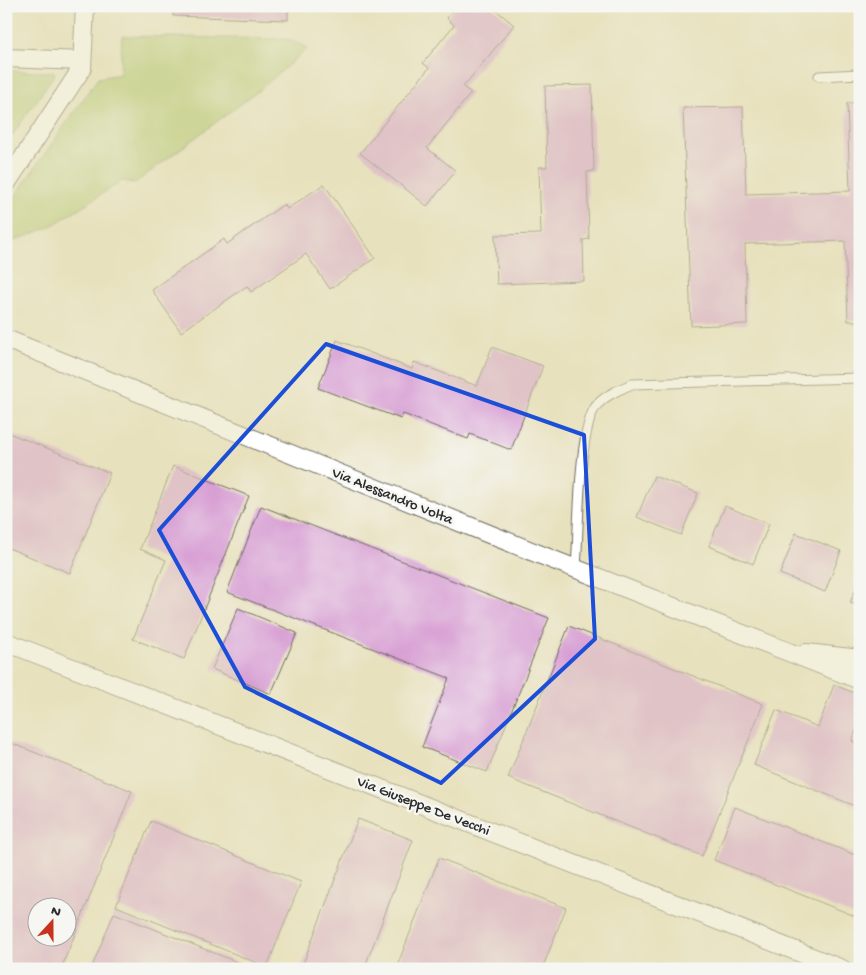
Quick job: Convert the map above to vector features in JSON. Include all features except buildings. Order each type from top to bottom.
[{"type":"street","points":[[6,184],[82,68],[85,6]]},
{"type":"street","points":[[6,58],[82,60]]},
{"type":"street","name":"Via Alessandro Volta","points":[[6,339],[780,650],[860,680]]},
{"type":"street","name":"Via Giuseppe De Vecchi","points":[[6,642],[842,969]]},
{"type":"street","name":"Via Alessandro Volta","points":[[780,650],[860,659]]},
{"type":"lane","points":[[819,76],[860,74]]},
{"type":"lane","points":[[576,568],[586,430],[595,407],[616,390],[632,384],[860,378]]},
{"type":"highlighted area","points":[[326,344],[584,435],[595,639],[441,783],[245,687],[159,530]]},
{"type":"green space","points":[[122,36],[287,39],[308,48],[263,87],[135,183],[122,181],[50,227],[6,244],[6,209],[98,78],[120,74]]},
{"type":"green space","points":[[6,71],[54,72],[55,74],[6,144]]}]
